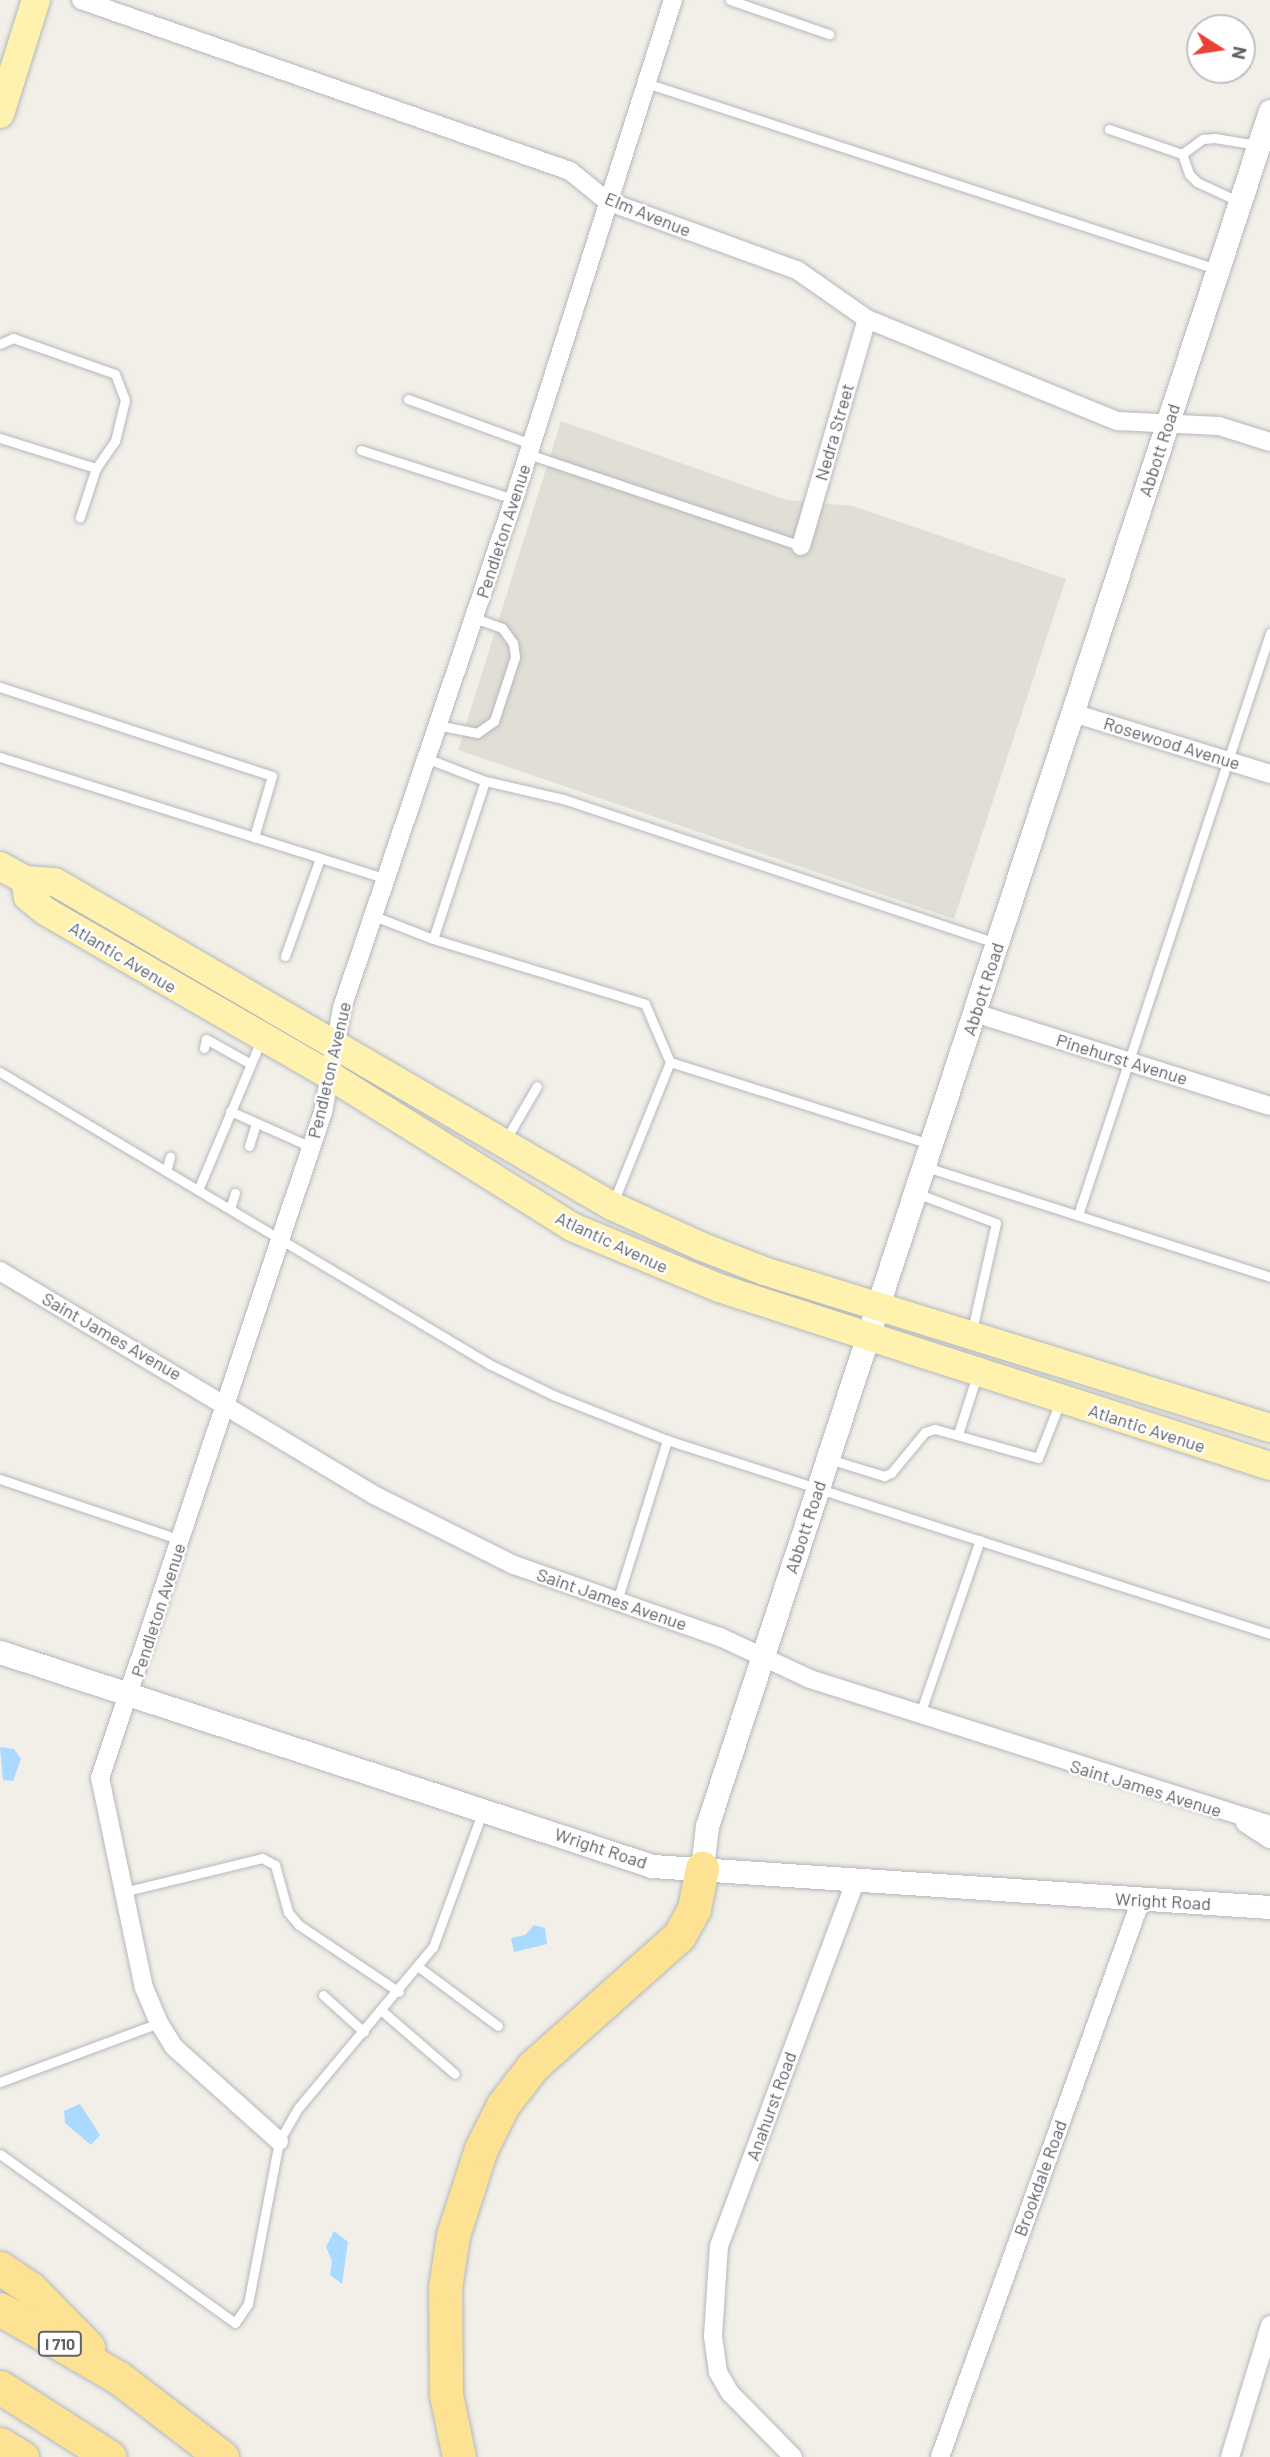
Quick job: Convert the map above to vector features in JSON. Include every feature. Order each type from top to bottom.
[{"type":"highway","points":[[459,2457],[446,2394],[445,2288],[453,2235],[481,2149],[503,2105],[533,2066],[679,1936],[694,1909],[702,1868]]},
{"type":"highway","points":[[0,2268],[30,2288],[119,2378]]},
{"type":"highway","name":"I 710","points":[[0,2309],[119,2378],[222,2457]]},
{"type":"highway","points":[[0,2387],[46,2412],[110,2457]]},
{"type":"highway","points":[[0,2444],[22,2457]]},
{"type":"main road","points":[[0,114],[36,0]]},
{"type":"main road","name":"Atlantic Avenue","points":[[0,866],[25,880],[55,882],[612,1206],[764,1272],[1270,1428]]},
{"type":"main road","name":"Atlantic Avenue","points":[[25,880],[28,897],[45,911],[256,1051],[329,1075],[572,1227],[661,1267],[977,1374],[1270,1466]]},
{"type":"street","name":"Elm Avenue","points":[[81,0],[570,171],[607,201],[797,270],[867,319],[1117,421],[1219,426],[1270,442]]},
{"type":"street","name":"Pendleton Avenue","points":[[279,2141],[174,2047],[159,2023],[144,1988],[100,1778],[311,1147],[334,1046],[374,916],[514,499],[673,0]]},
{"type":"street","name":"Abbott Road","points":[[702,1868],[707,1826],[1270,111]]},
{"type":"street","name":"Nedra Street","points":[[801,546],[867,319]]},
{"type":"street","name":"Rosewood Avenue","points":[[1073,713],[1270,774]]},
{"type":"street","name":"Pinehurst Avenue","points":[[975,1013],[1270,1105]]},
{"type":"street","name":"Saint James Avenue","points":[[0,1270],[227,1402],[374,1495],[514,1565],[720,1637],[762,1659],[919,1717],[1270,1825]]},
{"type":"street","name":"Wright Road","points":[[0,1652],[652,1866],[855,1882],[1270,1907]]},
{"type":"street","points":[[1231,1814],[1270,1839]]},
{"type":"street","name":"Anahurst Road","points":[[793,2457],[730,2393],[718,2372],[713,2336],[719,2246],[855,1882]]},
{"type":"street","name":"Brookdale Road","points":[[940,2457],[1141,1900]]},
{"type":"street","points":[[1230,2457],[1270,2325]]},
{"type":"lane","points":[[730,0],[829,34]]},
{"type":"lane","points":[[646,83],[1218,270]]},
{"type":"lane","points":[[1109,129],[1182,154],[1196,182],[1240,202]]},
{"type":"lane","points":[[1182,154],[1203,139],[1216,138],[1259,145]]},
{"type":"lane","points":[[0,344],[13,338],[115,374],[125,400],[115,441],[96,468],[80,517]]},
{"type":"lane","points":[[408,399],[529,449],[801,546]]},
{"type":"lane","points":[[0,438],[96,468]]},
{"type":"lane","points":[[361,450],[514,499]]},
{"type":"lane","points":[[437,725],[477,733],[494,721],[515,657],[513,643],[502,628],[474,618]]},
{"type":"lane","points":[[1078,1215],[1270,633]]},
{"type":"lane","points":[[0,687],[272,776],[254,837]]},
{"type":"lane","points":[[0,757],[386,879]]},
{"type":"lane","points":[[426,758],[485,781],[564,799],[998,944]]},
{"type":"lane","points":[[433,939],[485,781]]},
{"type":"lane","points":[[285,956],[320,858]]},
{"type":"lane","points":[[374,916],[433,939],[645,1004],[670,1062],[612,1206]]},
{"type":"lane","points":[[198,1190],[256,1051],[206,1039],[204,1048]]},
{"type":"lane","points":[[670,1062],[932,1144]]},
{"type":"lane","points":[[0,1072],[489,1364],[667,1440],[1270,1634]]},
{"type":"lane","points":[[503,1144],[537,1086]]},
{"type":"lane","points":[[230,1111],[311,1147]]},
{"type":"lane","points":[[249,1146],[256,1123]]},
{"type":"lane","points":[[166,1171],[170,1157]]},
{"type":"lane","points":[[924,1167],[1270,1277]]},
{"type":"lane","points":[[230,1209],[235,1192]]},
{"type":"lane","points":[[916,1193],[996,1223],[971,1335]]},
{"type":"lane","points":[[958,1434],[977,1374]]},
{"type":"lane","points":[[828,1458],[884,1476],[891,1474],[925,1432],[958,1434],[1038,1458],[1061,1400]]},
{"type":"lane","points":[[617,1603],[667,1440]]},
{"type":"lane","points":[[0,1479],[181,1540]]},
{"type":"lane","points":[[919,1717],[980,1541]]},
{"type":"lane","points":[[0,2154],[235,2323],[248,2304],[279,2141],[299,2107],[420,1968],[433,1947],[483,1810]]},
{"type":"lane","points":[[123,1892],[262,1858],[275,1865],[288,1912],[299,1925],[399,1992]]},
{"type":"lane","points":[[420,1968],[498,2026]]},
{"type":"lane","points":[[323,1995],[364,2032]]},
{"type":"lane","points":[[382,2011],[455,2074]]},
{"type":"lane","points":[[0,2082],[159,2023]]},
{"type":"shaded area","points":[[561,421],[786,500],[853,506],[1066,579],[954,919],[458,750]]},
{"type":"water","points":[[0,1747],[14,1749],[21,1759],[13,1781],[3,1780]]},
{"type":"water","points":[[534,1925],[545,1928],[547,1944],[514,1952],[511,1938],[525,1935]]},
{"type":"water","points":[[80,2104],[100,2135],[91,2145],[65,2123],[64,2111]]},
{"type":"water","points":[[334,2231],[348,2242],[342,2284],[330,2275],[332,2261],[326,2247]]}]
